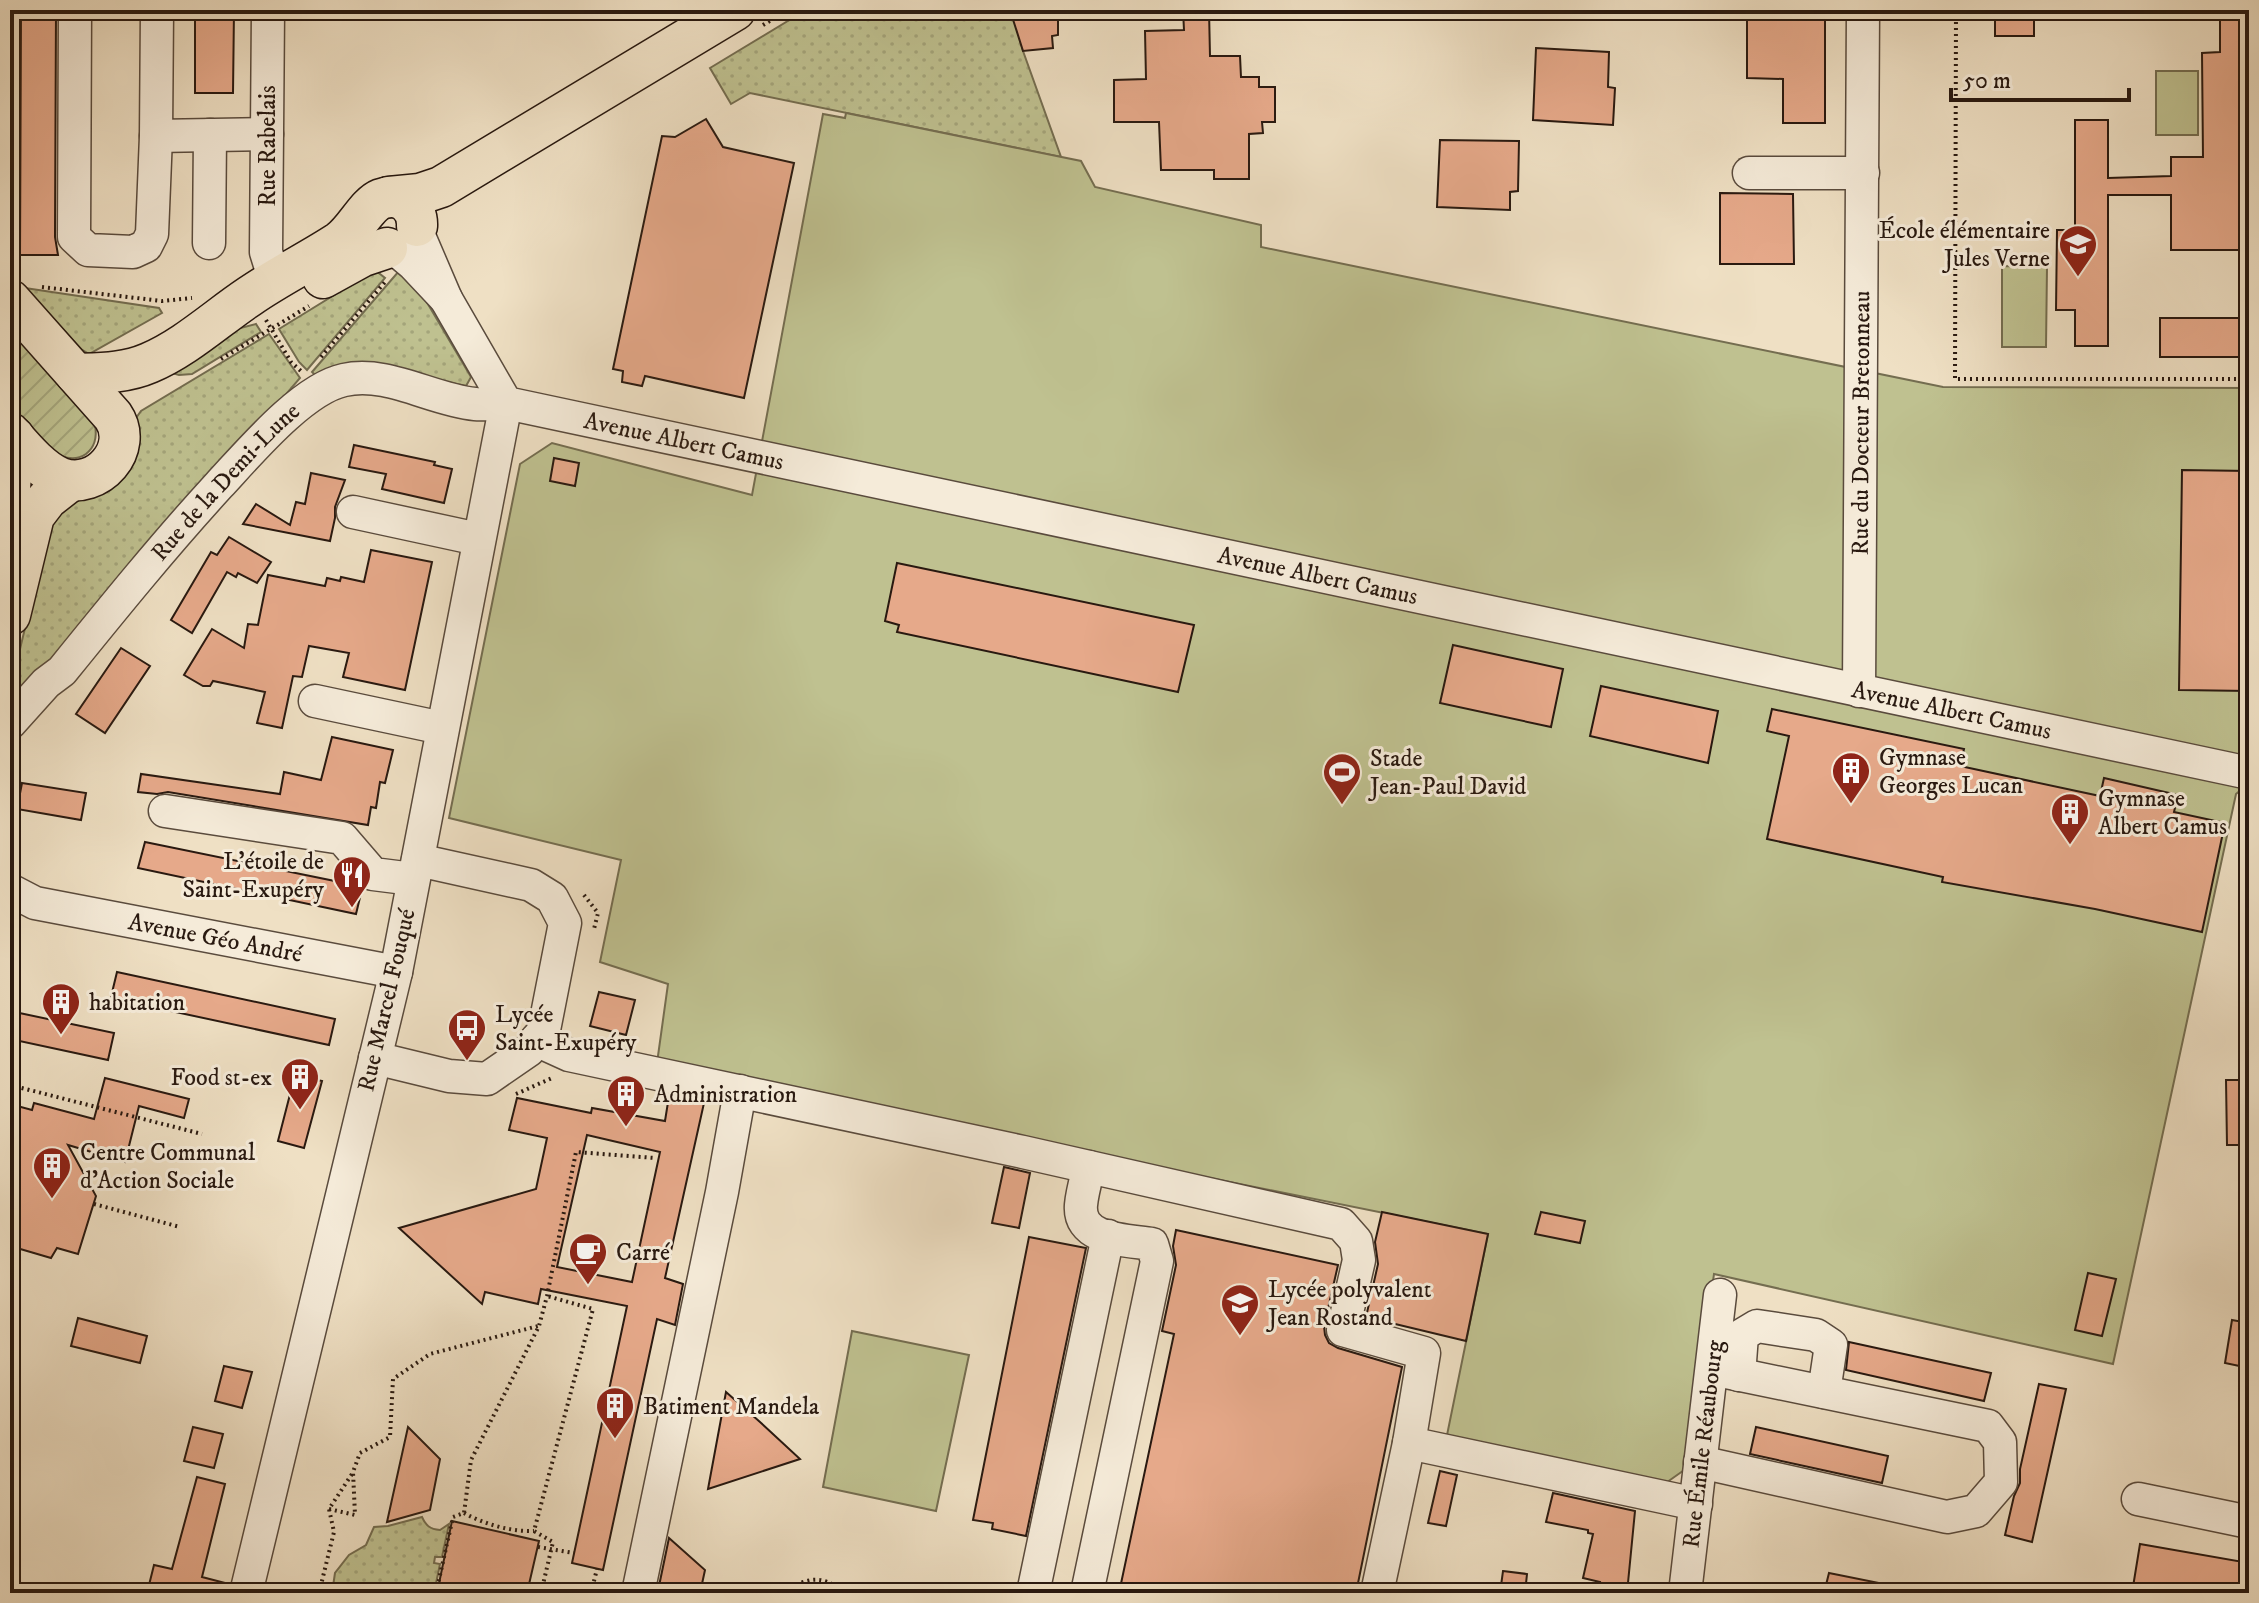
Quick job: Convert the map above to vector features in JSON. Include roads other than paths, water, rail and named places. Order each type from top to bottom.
[{"type":"main road","points":[[269,297],[348,235],[378,204],[441,187],[725,13]]},
{"type":"main road","points":[[76,374],[118,371],[151,363],[199,332],[269,297],[356,259],[400,247],[441,187]]},
{"type":"main road","points":[[378,204],[367,232],[375,242],[400,247]]},
{"type":"main road","points":[[21,292],[76,374],[121,428]]},
{"type":"main road","points":[[12,435],[53,474],[70,481],[88,479],[106,468],[116,453],[132,389],[151,363]]},
{"type":"main road","points":[[10,488],[12,435]]},
{"type":"main road","points":[[10,615],[34,516],[47,499],[70,481]]},
{"type":"street","points":[[75,10],[74,237],[88,250],[133,252],[146,246],[152,234],[157,10]]},
{"type":"street","name":"Rue Rabelais","points":[[268,10],[266,252],[269,297]]},
{"type":"street","name":"Rue du Docteur Bretonneau","points":[[1859,691],[1863,10]]},
{"type":"street","points":[[156,136],[267,134]]},
{"type":"street","points":[[209,243],[210,135]]},
{"type":"street","points":[[1749,173],[1863,173]]},
{"type":"street","points":[[400,247],[446,299],[506,403]]},
{"type":"street","name":"Rue de la Demi-Lune","points":[[10,723],[46,683],[62,671],[206,499],[304,399],[343,380],[375,379],[475,404],[506,403]]},
{"type":"street","name":"Avenue Albert Camus","points":[[506,403],[2249,773]]},
{"type":"street","name":"Rue Marcel Fouqué","points":[[251,1592],[396,972],[506,403]]},
{"type":"street","points":[[353,512],[478,539]]},
{"type":"street","points":[[315,701],[442,728]]},
{"type":"street","points":[[165,811],[342,838],[373,874],[416,869],[531,885],[552,898],[565,923],[544,1030],[529,1050],[487,1079],[449,1076],[375,1058]]},
{"type":"street","name":"Avenue Géo André","points":[[18,901],[396,972]]},
{"type":"street","points":[[536,1040],[569,1055],[1341,1224],[1356,1241],[1359,1260],[1343,1330],[1424,1353],[1409,1443],[1377,1593]]},
{"type":"street","points":[[638,1593],[722,1192],[740,1091]]},
{"type":"street","points":[[1087,1593],[1157,1261],[1152,1244],[1090,1231],[1084,1224],[1080,1208],[1089,1167]]},
{"type":"street","points":[[1033,1593],[1108,1236]]},
{"type":"street","name":"Rue Émile Réaubourg","points":[[1685,1593],[1700,1462],[1725,1372],[1720,1295]]},
{"type":"street","points":[[1700,1462],[1947,1517],[1976,1511],[2001,1482],[2000,1442],[1988,1426],[1725,1372],[1742,1335],[1757,1326],[1816,1335],[1831,1345],[1824,1392]]},
{"type":"street","points":[[1409,1443],[1696,1504]]},
{"type":"street","points":[[2138,1499],[2249,1522]]},
{"type":"place","name":"École élémentaire Jules Verne","points":[[2078,278]]},
{"type":"place","name":"Gymnase Georges Lucan","points":[[1851,805]]},
{"type":"place","name":"Stade Jean-Paul David","points":[[1342,806]]},
{"type":"place","name":"Gymnase Albert Camus","points":[[2070,846]]},
{"type":"place","name":"L'étoile de Saint-Exupéry","points":[[352,909]]},
{"type":"place","name":"habitation","points":[[61,1036]]},
{"type":"place","name":"Lycée Saint-Exupéry","points":[[467,1062]]},
{"type":"place","name":"Food st-ex","points":[[300,1111]]},
{"type":"place","name":"Administration","points":[[626,1128]]},
{"type":"place","name":"Centre Communal d'Action Sociale","points":[[52,1200]]},
{"type":"place","name":"Carré","points":[[588,1286]]},
{"type":"place","name":"Lycée polyvalent Jean Rostand","points":[[1240,1337]]},
{"type":"place","name":"Batiment Mandela","points":[[615,1440]]}]
